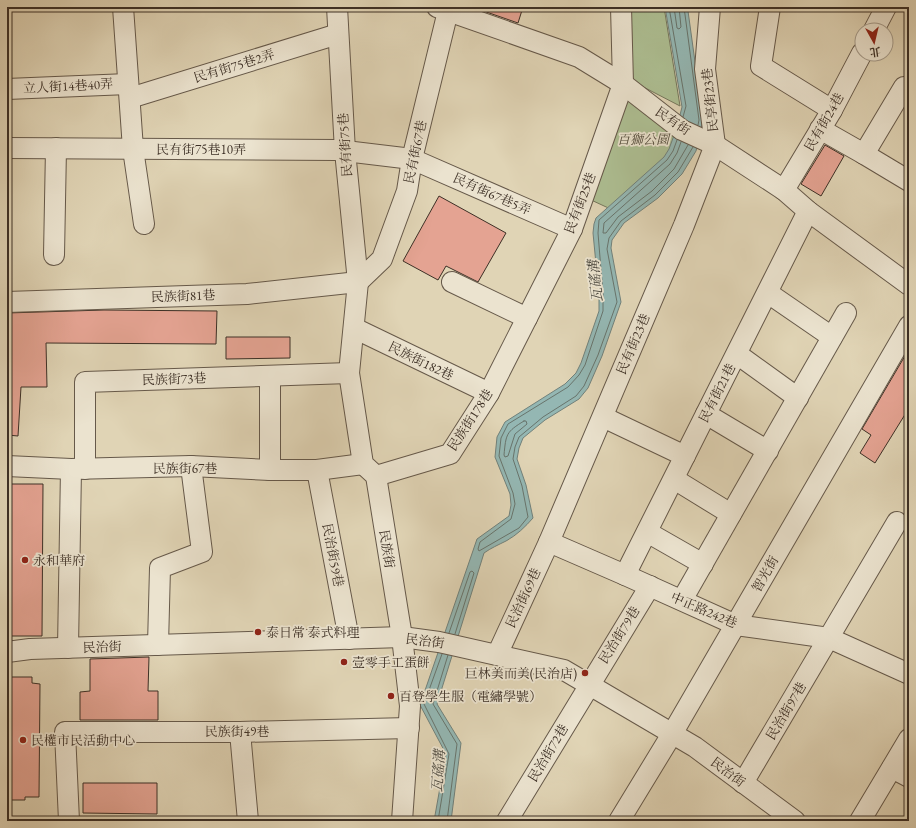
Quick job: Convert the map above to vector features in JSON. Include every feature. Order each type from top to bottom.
[{"type":"street","points":[[123,7],[133,149],[144,224]]},
{"type":"street","name":"民有街75巷","points":[[336,7],[345,151],[358,282]]},
{"type":"street","points":[[621,7],[623,84]]},
{"type":"street","name":"民享街23巷","points":[[710,7],[705,69],[715,145]]},
{"type":"street","points":[[770,7],[761,66],[832,110]]},
{"type":"street","points":[[878,22],[886,7]]},
{"type":"street","name":"民有街","points":[[442,9],[578,57],[623,84],[682,130],[715,145],[784,190],[808,210],[909,285]]},
{"type":"street","name":"民有街67巷","points":[[358,282],[382,259],[407,191],[442,9]]},
{"type":"street","name":"民有街75巷2弄","points":[[129,91],[338,34]]},
{"type":"street","name":"民有街24巷","points":[[784,190],[832,110],[857,62]]},
{"type":"street","name":"民有街25巷","points":[[527,318],[572,229],[623,84]]},
{"type":"street","points":[[864,154],[904,87],[909,89]]},
{"type":"street","name":"立人街14巷40弄","points":[[7,89],[129,91]]},
{"type":"street","points":[[820,129],[909,181]]},
{"type":"street","name":"民有街23巷","points":[[549,542],[684,225],[715,145]]},
{"type":"street","name":"民有街75巷10弄","points":[[7,148],[337,150],[412,159]]},
{"type":"street","points":[[54,255],[56,148]]},
{"type":"street","name":"民有街67巷5弄","points":[[412,159],[572,229]]},
{"type":"street","name":"民有街21巷","points":[[625,574],[768,293],[808,210]]},
{"type":"street","name":"民族街81巷","points":[[7,302],[247,294],[358,282]]},
{"type":"street","name":"民族街","points":[[358,282],[349,373],[402,637],[410,706],[402,821]]},
{"type":"street","points":[[452,282],[527,318]]},
{"type":"street","points":[[768,293],[832,337]]},
{"type":"street","points":[[682,600],[846,313]]},
{"type":"street","name":"民族街178巷","points":[[369,470],[450,454],[489,393],[527,318]]},
{"type":"street","name":"智光街","points":[[619,821],[736,625],[909,326]]},
{"type":"street","name":"民族街182巷","points":[[354,328],[489,393]]},
{"type":"street","points":[[737,354],[798,398]]},
{"type":"street","name":"民族街73巷","points":[[78,469],[85,382],[349,373]]},
{"type":"street","points":[[270,376],[270,470]]},
{"type":"street","points":[[706,414],[768,451]]},
{"type":"street","points":[[603,417],[685,456]]},
{"type":"street","name":"民族街67巷","points":[[7,466],[78,469],[191,466],[270,470],[369,470]]},
{"type":"street","points":[[158,645],[160,568],[202,552],[191,466]]},
{"type":"street","points":[[68,648],[78,469]]},
{"type":"street","name":"民治街59巷","points":[[317,470],[349,639]]},
{"type":"street","points":[[674,479],[731,514]]},
{"type":"street","name":"民治街97巷","points":[[743,783],[897,522]]},
{"type":"street","points":[[647,532],[703,564]]},
{"type":"street","name":"中正路242巷","points":[[549,542],[625,574],[736,625],[829,638],[909,674]]},
{"type":"street","name":"民治街69巷","points":[[497,654],[549,542]]},
{"type":"street","name":"民治街79巷","points":[[589,684],[650,586]]},
{"type":"street","name":"民治街","points":[[7,652],[30,649],[402,637],[440,642],[497,654],[564,670],[589,684],[695,748],[795,821]]},
{"type":"street","name":"民治街72巷","points":[[507,821],[589,684]]},
{"type":"street","name":"民族街49巷","points":[[69,821],[65,732],[240,732],[409,728]]},
{"type":"street","points":[[240,732],[248,821]]},
{"type":"street","points":[[860,821],[901,772],[909,739]]},
{"type":"green space","name":"百獅公園","points":[[626,7],[664,7],[680,106],[628,79]]},
{"type":"green space","name":"百獅公園","points":[[627,89],[687,130],[652,184],[617,212],[589,199]]},
{"type":"water","points":[[665,7],[687,7],[688,11],[703,120],[696,151],[682,174],[658,198],[624,223],[612,240],[611,248],[621,302],[602,356],[588,388],[579,399],[545,420],[523,438],[519,448],[517,459],[526,485],[533,518],[514,536],[484,553],[437,704],[461,743],[451,821],[434,821],[446,754],[420,705],[477,539],[509,516],[511,505],[510,494],[495,457],[497,437],[505,422],[565,384],[576,373],[581,363],[599,311],[599,295],[593,233],[596,218],[664,157],[669,149],[677,127],[682,107]]},
{"type":"building","points":[[472,7],[523,7],[518,23]]},
{"type":"building","points":[[825,145],[844,156],[821,196],[801,184]]},
{"type":"building","points":[[439,196],[506,233],[478,282],[446,266],[438,280],[403,261]]},
{"type":"building","points":[[104,310],[217,311],[216,344],[46,343],[47,387],[21,387],[18,436],[7,435],[7,313]]},
{"type":"building","points":[[226,337],[290,337],[290,358],[226,359]]},
{"type":"building","points":[[909,349],[909,408],[875,463],[860,453],[871,435],[862,429]]},
{"type":"building","name":"永和華府","points":[[7,484],[43,484],[42,636],[7,636]]},
{"type":"building","points":[[149,657],[148,691],[158,691],[158,720],[80,720],[80,692],[90,691],[90,659]]},
{"type":"building","name":"民權市民活動中心","points":[[7,677],[32,677],[32,683],[40,684],[39,797],[25,797],[25,800],[7,800]]},
{"type":"building","points":[[83,783],[157,783],[157,814],[83,813]]},
{"type":"place","name":"永和華府","points":[[25,560]]},
{"type":"place","name":"泰日常 泰式料理","points":[[258,632]]},
{"type":"place","name":"壹零手工蛋餅","points":[[344,662]]},
{"type":"place","name":"巨林美而美(民治店)","points":[[585,673]]},
{"type":"place","name":"百登學生服（電繡學號）","points":[[391,696]]},
{"type":"place","name":"民權市民活動中心","points":[[23,740]]},
{"type":"water label","name":"瓦磘溝","points":[[595,281]]},
{"type":"water label","name":"瓦磘溝","points":[[438,771]]}]
